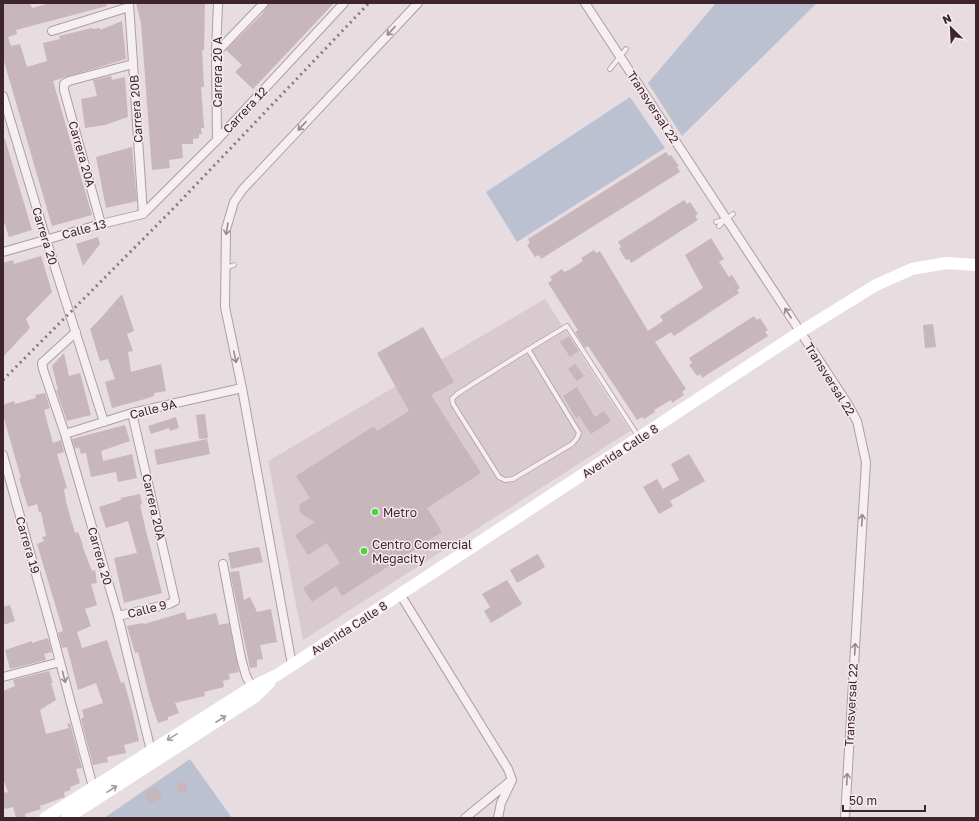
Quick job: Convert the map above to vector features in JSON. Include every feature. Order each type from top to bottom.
[{"type":"main road","name":"Avenida Calle 8","points":[[67,818],[95,794],[151,751],[252,687],[277,675],[800,332],[876,285],[912,269],[946,263],[976,265]]},
{"type":"main road","name":"Avenida Calle 8","points":[[51,816],[95,794],[256,696],[277,675]]},
{"type":"street","name":"Carrera 20 A","points":[[217,140],[216,53],[218,3]]},
{"type":"street","points":[[216,53],[264,3]]},
{"type":"street","name":"Carrera 12","points":[[144,214],[217,140],[344,3]]},
{"type":"street","points":[[292,665],[242,388],[225,307],[226,229],[234,202],[243,189],[418,3]]},
{"type":"street","name":"Transversal 22","points":[[585,3],[729,217],[857,421],[866,462],[844,818]]},
{"type":"street","points":[[52,32],[129,5]]},
{"type":"street","name":"Carrera 20B","points":[[129,5],[144,214]]},
{"type":"street","name":"Carrera 20A","points":[[101,224],[64,90],[64,84],[69,81],[133,64]]},
{"type":"street","name":"Carrera 20","points":[[3,96],[46,239],[104,422]]},
{"type":"street","name":"Calle 13","points":[[3,252],[101,224],[144,214]]},
{"type":"street","name":"Carrera 20","points":[[76,332],[42,363],[43,369],[65,434],[118,616],[151,751]]},
{"type":"street","name":"Calle 9A","points":[[65,434],[132,414],[242,388]]},
{"type":"street","name":"Carrera 20A","points":[[132,414],[175,601]]},
{"type":"street","name":"Carrera 19","points":[[3,455],[54,637],[95,794]]},
{"type":"street","points":[[223,564],[241,658],[246,676],[252,687]]},
{"type":"street","points":[[400,594],[508,769],[512,780],[501,803],[498,818]]},
{"type":"street","name":"Calle 9","points":[[118,616],[169,604],[175,601]]},
{"type":"street","points":[[3,677],[60,662]]},
{"type":"street","points":[[465,818],[512,780]]},
{"type":"lane","points":[[610,68],[626,49]]},
{"type":"lane","points":[[716,222],[729,217]]},
{"type":"lane","points":[[718,226],[729,217]]},
{"type":"lane","points":[[226,268],[234,265]]},
{"type":"lane","points":[[528,349],[579,433],[572,444],[513,479],[506,480],[499,477],[453,404],[452,399],[457,394],[528,349],[567,326],[639,438]]},
{"type":"shaded area","points":[[716,3],[817,3],[682,136],[648,83]]},
{"type":"shaded area","points":[[630,97],[665,148],[517,242],[486,192]]},
{"type":"shaded area","name":"Centro Comercial Megacity","points":[[545,299],[630,431],[303,640],[268,461]]},
{"type":"shaded area","points":[[190,759],[232,818],[104,818]]},
{"type":"building","points":[[3,3],[30,3],[32,8],[50,3],[106,3],[107,6],[16,30],[17,34],[8,37],[11,46],[20,44],[27,67],[47,61],[43,43],[60,39],[59,36],[92,28],[100,28],[100,30],[122,21],[126,59],[53,81],[92,215],[52,226],[3,58]]},
{"type":"building","points":[[136,3],[205,3],[204,50],[202,50],[204,87],[201,87],[204,128],[201,128],[202,134],[199,134],[199,138],[193,139],[193,144],[182,144],[183,158],[169,160],[170,168],[152,170],[141,23]]},
{"type":"building","points":[[269,3],[334,3],[253,89],[235,72],[242,65],[226,50],[262,14]]},
{"type":"building","points":[[111,76],[112,80],[125,77],[128,117],[105,125],[85,128],[81,99],[97,96],[93,80]]},
{"type":"building","points":[[3,139],[5,139],[32,230],[9,237],[3,219]]},
{"type":"building","points":[[132,147],[137,201],[106,208],[96,157]]},
{"type":"building","points":[[666,152],[669,156],[671,155],[679,166],[677,167],[680,172],[541,259],[539,255],[535,257],[527,245],[530,243],[528,239]]},
{"type":"building","points":[[684,200],[687,204],[690,202],[698,214],[695,216],[698,220],[631,263],[629,259],[626,260],[619,249],[621,247],[618,242]]},
{"type":"building","points":[[98,237],[100,244],[83,266],[76,244]]},
{"type":"building","points":[[711,238],[724,259],[719,262],[729,277],[732,275],[740,288],[737,290],[739,293],[674,336],[671,332],[655,342],[686,389],[682,392],[684,395],[672,403],[671,400],[654,410],[655,412],[644,419],[642,417],[637,420],[588,346],[585,348],[575,332],[578,330],[548,283],[552,280],[550,277],[562,269],[564,272],[569,270],[583,261],[581,258],[594,250],[596,253],[600,251],[648,331],[663,321],[660,316],[703,288],[685,255]]},
{"type":"building","points":[[41,256],[52,292],[26,319],[30,328],[3,357],[3,263],[13,260],[14,264]]},
{"type":"building","points":[[122,294],[134,331],[127,334],[133,351],[128,352],[131,372],[161,364],[166,391],[154,393],[154,396],[112,408],[105,382],[115,379],[108,359],[100,361],[90,329]]},
{"type":"building","points":[[754,316],[757,320],[760,318],[768,330],[765,332],[768,336],[702,378],[700,374],[697,376],[689,365],[692,363],[689,358]]},
{"type":"building","points":[[933,324],[936,347],[925,348],[923,325]]},
{"type":"building","points":[[423,327],[454,382],[431,395],[481,473],[427,508],[442,532],[342,596],[336,586],[312,602],[303,588],[340,563],[327,543],[308,555],[295,535],[315,522],[301,514],[299,510],[300,504],[310,498],[296,476],[374,426],[377,431],[409,411],[377,353]]},
{"type":"building","points":[[569,336],[579,351],[570,357],[560,342]]},
{"type":"building","points":[[64,353],[69,376],[80,373],[91,415],[67,421],[56,390],[58,390],[52,366]]},
{"type":"building","points":[[575,364],[584,376],[577,381],[568,369]]},
{"type":"building","points":[[577,387],[595,417],[604,411],[611,421],[591,434],[579,416],[576,418],[563,396]]},
{"type":"building","points":[[45,393],[50,408],[44,410],[53,443],[61,440],[64,452],[57,454],[67,488],[64,489],[66,502],[75,533],[78,532],[92,571],[95,570],[97,583],[91,584],[97,605],[85,609],[91,626],[77,632],[82,648],[107,640],[121,683],[124,682],[139,741],[124,745],[126,753],[107,757],[108,762],[93,765],[81,719],[84,717],[82,710],[103,703],[96,683],[78,690],[67,647],[62,648],[58,633],[63,631],[37,544],[44,541],[42,537],[46,536],[41,512],[39,512],[37,504],[28,507],[3,415],[3,405],[14,401],[15,404],[36,398],[35,395]]},
{"type":"building","points":[[205,414],[208,438],[199,439],[196,415]]},
{"type":"building","points":[[176,417],[179,428],[170,431],[169,428],[151,434],[148,426]]},
{"type":"building","points":[[125,425],[130,441],[101,451],[103,461],[132,454],[137,478],[118,482],[116,472],[91,477],[86,453],[81,454],[79,447],[75,449],[72,439]]},
{"type":"building","points":[[207,439],[210,454],[157,465],[154,450]]},
{"type":"building","points":[[689,454],[705,481],[670,501],[673,506],[659,514],[643,487],[657,479],[663,489],[679,480],[671,464]]},
{"type":"building","points":[[140,494],[142,504],[140,505],[162,593],[124,603],[114,558],[137,553],[128,521],[106,528],[99,507],[121,500],[121,498]]},
{"type":"building","points":[[259,547],[263,562],[231,569],[228,553]]},
{"type":"building","points":[[538,554],[545,567],[517,583],[510,570]]},
{"type":"building","points":[[239,571],[244,600],[250,597],[257,612],[271,609],[277,642],[260,645],[263,659],[257,660],[257,667],[250,668],[230,572]]},
{"type":"building","points":[[507,580],[522,604],[491,623],[484,611],[490,607],[482,594]]},
{"type":"building","points":[[10,605],[15,621],[3,625],[3,607]]},
{"type":"building","points":[[185,612],[187,620],[216,613],[219,625],[229,623],[239,672],[229,674],[230,679],[223,681],[224,687],[204,692],[205,696],[175,703],[179,713],[168,717],[168,720],[158,723],[138,652],[135,653],[127,626],[144,624]]},
{"type":"building","points":[[48,638],[52,652],[44,654],[46,660],[10,669],[5,650],[32,641],[32,643]]},
{"type":"building","points":[[49,671],[56,700],[40,710],[46,734],[69,728],[67,724],[70,723],[82,768],[76,769],[80,783],[70,787],[71,790],[64,792],[65,797],[40,806],[41,809],[25,814],[26,818],[16,818],[13,807],[5,809],[3,803],[3,793],[8,792],[3,778],[3,691],[15,686],[13,680]]},
{"type":"building","points":[[182,781],[186,783],[188,787],[186,791],[182,793],[178,791],[176,787],[178,783]]},
{"type":"building","points":[[157,786],[163,797],[150,804],[144,793]]},
{"type":"railway","points":[[3,380],[168,214],[369,3]]},
{"type":"place","name":"Metro","points":[[375,512]]},
{"type":"place","name":"Centro Comercial Megacity","points":[[364,551]]}]
